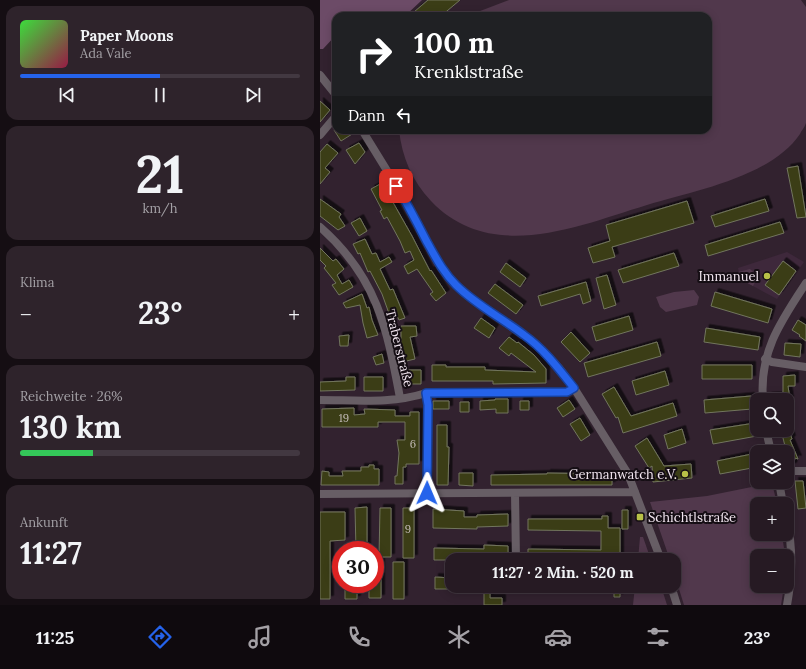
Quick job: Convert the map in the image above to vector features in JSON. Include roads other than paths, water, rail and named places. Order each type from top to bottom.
[{"type":"street","points":[[320,75],[332,90]]},
{"type":"street","points":[[320,134],[332,120]]},
{"type":"street","points":[[364,134],[402,195],[437,261],[446,274],[457,286],[483,307],[526,336],[540,348],[559,368],[574,388],[622,464],[635,492],[658,553]]},
{"type":"street","name":"Traberstraße","points":[[320,227],[341,247],[360,272],[371,290],[386,328],[400,398]]},
{"type":"street","points":[[763,393],[762,381],[765,359],[778,327],[806,283]]},
{"type":"street","points":[[765,359],[772,362],[806,367]]},
{"type":"street","points":[[320,400],[386,400],[426,393],[567,392],[574,388]]},
{"type":"street","points":[[426,393],[428,405],[427,493]]},
{"type":"street","points":[[794,471],[806,471]]},
{"type":"street","points":[[320,494],[635,492]]},
{"type":"street","points":[[515,493],[516,553]]},
{"type":"street","points":[[787,605],[790,589],[789,541]]},
{"type":"street","points":[[673,593],[677,605]]},
{"type":"place","name":"Immanuel","points":[[767,276]]},
{"type":"place","name":"Germanwatch e.V.","points":[[685,474]]},
{"type":"place","name":"Schichtlstraße","points":[[640,517]]}]
